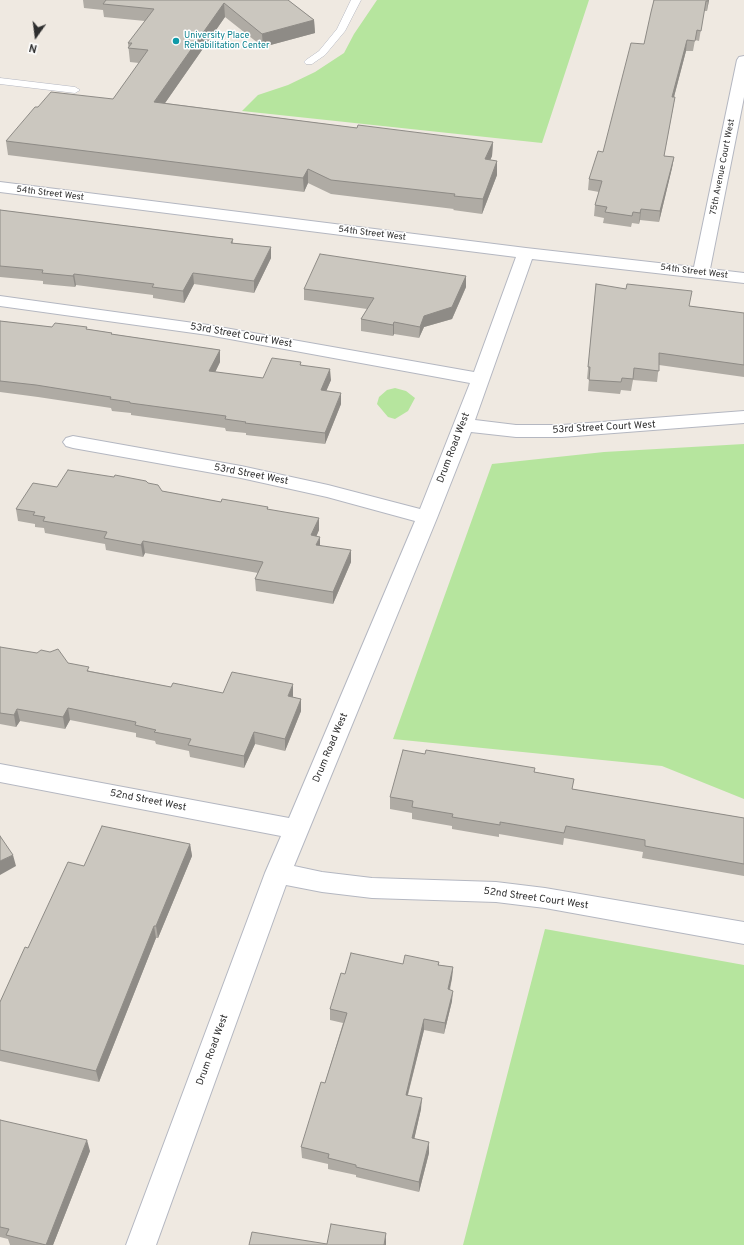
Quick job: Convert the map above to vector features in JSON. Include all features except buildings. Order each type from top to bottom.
[{"type":"street","name":"75th Avenue Court West","points":[[701,273],[744,60]]},
{"type":"street","name":"54th Street West","points":[[0,188],[526,253],[744,278]]},
{"type":"street","name":"Drum Road West","points":[[141,1245],[278,873],[374,648],[427,518],[464,425],[526,253]]},
{"type":"street","name":"53rd Street Court West","points":[[0,301],[201,329],[480,379]]},
{"type":"street","name":"53rd Street Court West","points":[[464,425],[516,431],[562,431],[744,417]]},
{"type":"street","name":"53rd Street West","points":[[73,442],[241,472],[299,484],[374,502],[427,518]]},
{"type":"street","name":"52nd Street West","points":[[0,773],[296,829]]},
{"type":"street","name":"52nd Street Court West","points":[[278,873],[322,882],[372,888],[496,892],[545,898],[744,933]]},
{"type":"lane","points":[[309,62],[330,45],[342,28],[356,0]]},
{"type":"lane","points":[[0,81],[76,90]]},
{"type":"green space","points":[[377,0],[589,0],[542,143],[242,111],[258,95],[288,85],[315,72],[344,53],[354,34]]},
{"type":"green space","points":[[395,388],[406,391],[415,398],[408,411],[395,419],[388,417],[377,404],[379,397],[387,390]]},
{"type":"green space","points":[[744,444],[744,799],[662,766],[393,739],[492,464],[604,452]]},
{"type":"green space","points":[[545,929],[744,965],[744,1245],[463,1245]]},
{"type":"place","name":"University Place Rehabilitation Center","points":[[176,41]]}]
